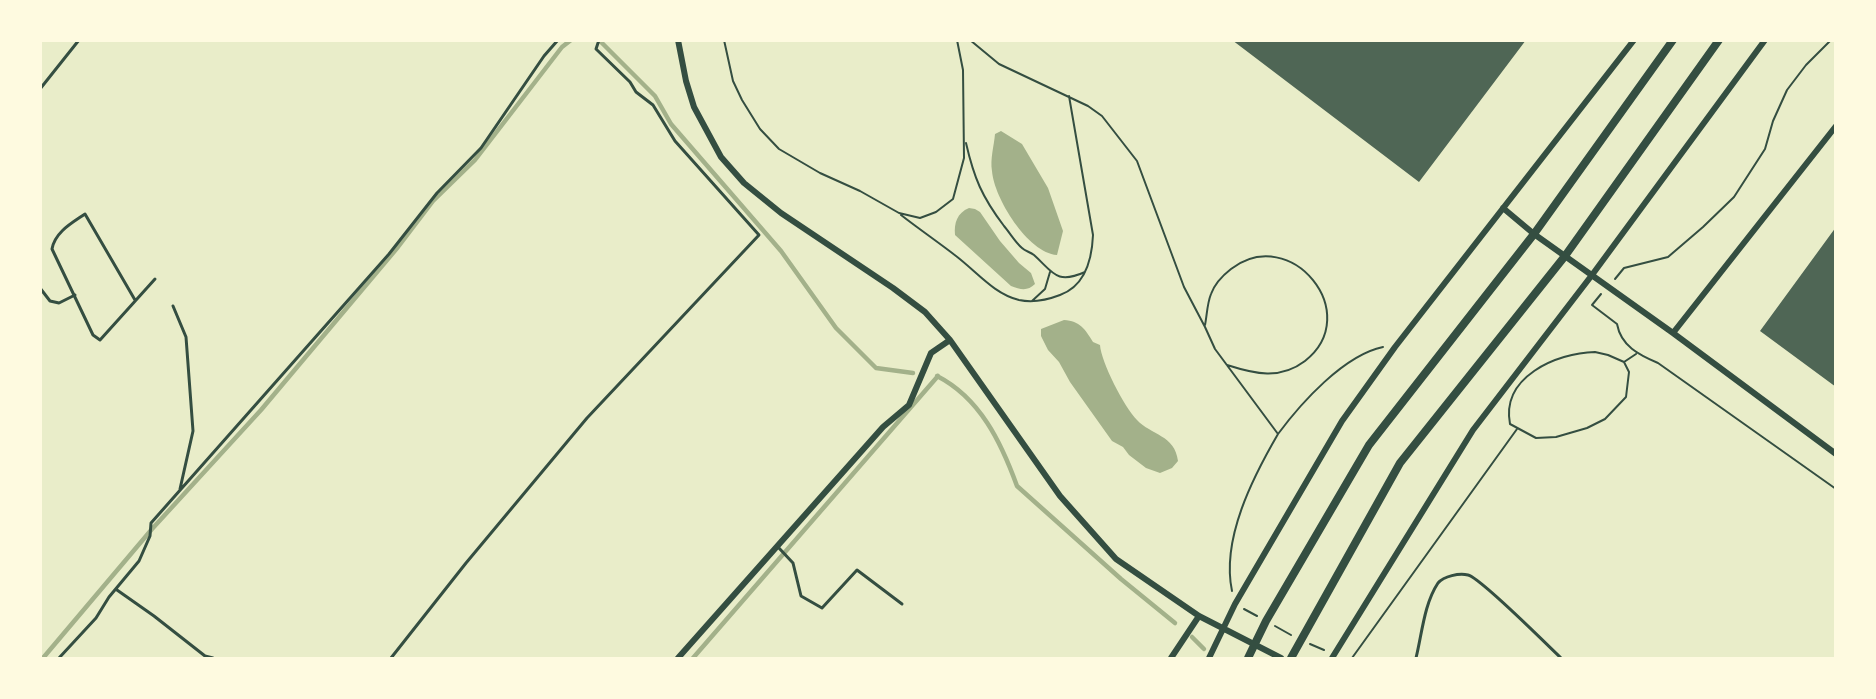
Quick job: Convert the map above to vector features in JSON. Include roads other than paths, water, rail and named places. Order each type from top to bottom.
[{"type":"street","points":[[678,40],[694,107],[721,157],[744,183],[781,213],[925,312],[950,340],[1060,496],[1116,559],[1199,616],[1281,658]]},
{"type":"street","points":[[1209,658],[1235,604],[1342,421],[1395,348],[1634,40]]},
{"type":"street","points":[[1291,658],[1400,463],[1565,256],[1719,40]]},
{"type":"street","points":[[1334,656],[1473,430],[1592,275],[1765,40]]},
{"type":"street","points":[[1248,658],[1266,621],[1369,445],[1534,234],[1672,42]]},
{"type":"street","points":[[1673,333],[1836,126]]},
{"type":"street","points":[[1503,208],[1534,234],[1673,333],[1836,454]]},
{"type":"street","points":[[678,658],[883,427],[909,405],[931,353],[950,340]]},
{"type":"street","points":[[1171,658],[1199,616]]},
{"type":"lane","points":[[40,89],[79,40]]},
{"type":"lane","points":[[59,658],[96,618],[109,597],[139,561],[150,536],[152,523],[389,255],[437,193],[481,148],[544,56],[558,40]]},
{"type":"lane","points":[[391,658],[466,563],[587,418],[759,235],[675,141],[653,105],[636,92],[630,82],[596,49],[599,40]]},
{"type":"lane","points":[[135,300],[85,214],[63,229],[53,242],[52,249],[93,335],[100,340],[155,279]]},
{"type":"lane","points":[[40,288],[50,301],[59,303],[75,295]]},
{"type":"lane","points":[[173,306],[186,337],[193,430],[180,491]]},
{"type":"lane","points":[[778,547],[793,563],[801,596],[822,608],[857,570],[902,604]]},
{"type":"lane","points":[[1416,658],[1430,597],[1440,580],[1452,575],[1469,575],[1562,658]]},
{"type":"lane","points":[[117,590],[206,656],[213,658]]},
{"type":"waterway","points":[[43,658],[152,529],[261,410],[398,247],[433,201],[475,160],[562,47],[571,40]]},
{"type":"waterway","points":[[599,40],[655,96],[671,124],[781,251],[836,328],[876,368],[913,373]]},
{"type":"waterway","points":[[937,376],[952,385],[977,409],[1004,453],[1017,486],[1121,579],[1175,623]]},
{"type":"waterway","points":[[693,658],[938,376]]},
{"type":"waterway","points":[[1192,637],[1204,649]]}]
